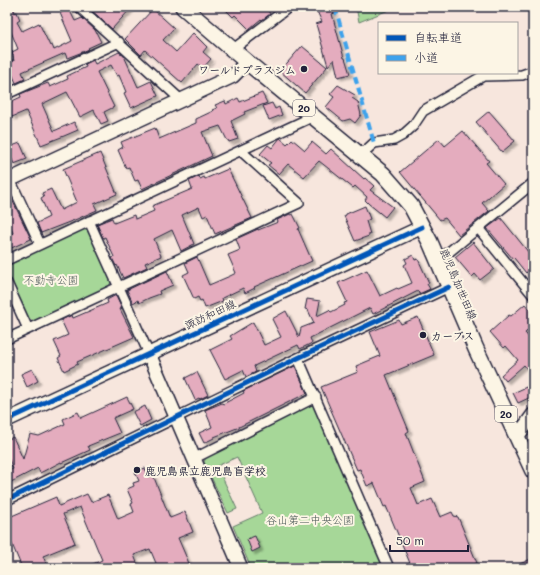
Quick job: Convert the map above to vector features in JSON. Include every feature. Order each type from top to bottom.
[{"type":"main road","name":"鹿児島加世田線","points":[[183,7],[232,50],[383,174],[411,206],[438,261],[476,350],[533,471]]},
{"type":"street","points":[[79,7],[181,100]]},
{"type":"street","points":[[232,50],[289,7]]},
{"type":"street","points":[[7,94],[119,42]]},
{"type":"street","points":[[40,244],[8,178],[233,76],[247,62]]},
{"type":"street","points":[[361,155],[374,143],[394,140],[403,136],[414,126],[423,111],[483,76],[522,75],[533,71]]},
{"type":"street","points":[[7,260],[314,116]]},
{"type":"street","points":[[7,339],[299,203],[241,150]]},
{"type":"street","points":[[438,261],[533,183]]},
{"type":"street","points":[[89,221],[195,458],[241,568]]},
{"type":"street","name":"諏訪和田線","points":[[7,420],[422,227]]},
{"type":"street","points":[[478,228],[533,295]]},
{"type":"street","points":[[7,283],[28,329]]},
{"type":"street","points":[[7,500],[298,358],[449,287]]},
{"type":"street","points":[[298,358],[390,568]]},
{"type":"street","points":[[195,458],[316,397]]},
{"type":"street","points":[[517,437],[533,414]]},
{"type":"green space","points":[[356,7],[396,7],[359,22]]},
{"type":"green space","name":"不動寺公園","points":[[83,229],[88,231],[111,282],[109,286],[35,321],[29,319],[7,271],[8,264]]},
{"type":"green space","name":"谷山第二中央公園","points":[[311,404],[317,408],[384,568],[251,568],[233,526],[262,513],[237,457],[217,466],[237,509],[228,513],[204,462],[207,455]]},
{"type":"building","points":[[88,7],[132,7],[112,29]]},
{"type":"building","points":[[223,7],[266,7],[270,14],[249,29],[235,15],[233,17]]},
{"type":"building","points":[[315,7],[332,7],[335,13],[332,14],[350,74],[338,77],[334,59],[328,66],[316,24],[322,22]]},
{"type":"building","points":[[14,9],[20,20],[17,22],[22,31],[39,23],[50,46],[52,45],[54,50],[72,41],[60,13],[69,9],[75,21],[82,18],[95,30],[101,42],[88,48],[89,49],[67,58],[65,53],[22,72],[25,79],[16,83],[8,64],[14,61],[12,52],[18,49],[7,22],[7,12]]},
{"type":"building","points":[[153,9],[174,28],[163,40],[176,52],[193,33],[207,47],[203,52],[211,59],[203,68],[198,64],[182,83],[145,50],[141,55],[125,39]]},
{"type":"building","name":"ワールドプラスジム","points":[[302,46],[327,67],[305,93],[280,71]]},
{"type":"building","points":[[119,52],[124,56],[138,87],[151,81],[158,96],[131,108],[124,93],[126,92],[119,75],[117,76],[111,65],[97,72],[114,107],[104,112],[108,121],[101,124],[94,110],[80,117],[67,92],[42,104],[54,131],[74,122],[78,130],[41,145],[26,111],[12,117],[7,105],[21,97],[20,94],[48,83],[50,87],[68,79],[67,76],[86,67],[85,64],[93,60],[95,64]]},
{"type":"building","points":[[338,85],[355,95],[352,98],[358,102],[361,115],[355,123],[350,119],[343,121],[326,107],[334,97],[330,94]]},
{"type":"building","points":[[262,93],[267,103],[244,112],[245,114],[231,121],[238,139],[229,142],[220,126],[202,132],[212,156],[142,189],[138,180],[135,181],[129,167],[126,168],[118,150],[123,147],[121,142],[155,128],[159,139],[196,123],[196,119],[217,108],[215,105],[225,101],[226,104],[238,98],[240,102]]},
{"type":"building","points":[[272,103],[275,109],[279,107],[282,115],[269,120],[263,106]]},
{"type":"building","points":[[489,111],[515,141],[502,152],[476,122]]},
{"type":"building","points":[[463,131],[489,161],[486,163],[504,184],[482,203],[489,211],[459,235],[445,218],[440,220],[400,172],[439,139],[445,146]]},
{"type":"building","points":[[280,138],[287,144],[292,139],[305,150],[312,142],[326,154],[331,149],[364,179],[365,178],[374,186],[370,190],[393,207],[385,217],[365,200],[367,197],[355,186],[353,188],[319,161],[304,177],[288,164],[279,174],[268,165],[271,163],[260,154],[268,145],[272,148]]},
{"type":"building","points":[[20,143],[27,159],[14,164],[7,148]]},
{"type":"building","points":[[100,153],[117,194],[94,204],[97,210],[41,233],[37,223],[49,217],[41,198],[44,196],[42,193],[51,189],[61,210],[77,202],[63,169]]},
{"type":"building","points":[[228,169],[252,218],[215,234],[207,215],[203,217],[199,207],[182,215],[194,244],[181,251],[172,230],[154,239],[161,256],[145,263],[147,267],[123,278],[112,258],[114,257],[105,237],[103,238],[97,224],[112,218],[114,223],[134,215],[135,219],[154,211],[152,206],[192,189],[189,181],[199,176],[200,179],[204,177],[205,179]]},
{"type":"building","points":[[7,189],[31,239],[7,250],[7,237],[13,233],[7,219]]},
{"type":"building","points":[[365,206],[370,219],[366,221],[370,234],[369,236],[355,241],[344,216]]},
{"type":"building","points":[[293,214],[300,228],[298,229],[312,261],[254,287],[255,288],[245,293],[243,288],[222,298],[223,301],[205,308],[202,300],[200,301],[198,297],[194,299],[183,275],[189,272],[185,263],[197,257],[209,285],[230,276],[236,273],[228,255],[240,250],[236,239],[278,222],[277,220]]},
{"type":"building","points":[[501,218],[533,258],[533,277],[528,271],[526,273],[487,228]]},
{"type":"building","points":[[473,242],[494,269],[480,280],[475,274],[472,277],[455,257]]},
{"type":"building","points":[[413,255],[415,260],[418,259],[429,283],[427,284],[430,289],[419,294],[418,291],[373,314],[370,308],[310,338],[312,343],[300,349],[298,345],[254,366],[256,372],[246,377],[243,370],[225,379],[210,350],[232,339],[230,336],[253,322],[264,345],[281,337],[272,319],[286,311],[299,337],[301,328],[314,323],[308,310],[305,309],[307,299],[320,301],[317,316],[329,310],[331,312],[345,305],[344,303],[347,302],[338,283],[367,270],[380,296],[397,288],[398,289],[412,283],[404,265],[407,263],[405,259]]},
{"type":"building","points":[[167,271],[173,285],[159,291],[160,294],[139,303],[138,300],[133,303],[127,290]]},
{"type":"building","points":[[116,295],[122,308],[120,309],[134,337],[77,362],[78,364],[64,371],[58,358],[61,356],[54,341],[68,335],[61,320],[72,315],[73,318],[108,303],[107,300]]},
{"type":"building","points":[[525,304],[533,314],[533,326],[525,333],[533,342],[533,376],[524,365],[506,381],[501,375],[518,360],[506,346],[504,348],[490,332],[509,315],[511,316]]},
{"type":"building","points":[[418,317],[434,355],[386,375],[409,431],[406,433],[425,482],[411,488],[418,505],[432,499],[440,517],[452,512],[454,516],[458,517],[477,563],[475,564],[477,568],[412,568],[386,506],[384,507],[374,483],[367,486],[360,469],[357,470],[321,387],[358,372],[356,366],[380,356],[370,332],[399,320],[401,324]]},
{"type":"building","points":[[295,366],[307,393],[204,443],[199,433],[212,427],[205,410],[222,403],[223,404],[244,393],[243,391]]},
{"type":"building","points":[[32,369],[38,381],[27,387],[21,374]]},
{"type":"building","points":[[197,372],[208,395],[195,400],[185,378]]},
{"type":"building","points":[[533,384],[533,396],[518,403],[513,393]]},
{"type":"building","points":[[127,397],[133,409],[113,418],[120,433],[88,446],[90,450],[61,462],[40,473],[38,468],[11,482],[7,472],[13,469],[7,455],[7,440],[13,437],[23,459],[30,434],[39,436],[65,424],[63,419],[78,412],[81,418]]},
{"type":"building","points":[[145,406],[151,420],[140,426],[133,412]]},
{"type":"building","points":[[145,468],[148,477],[153,475],[170,518],[185,512],[193,532],[178,538],[191,568],[158,568],[150,549],[134,555],[139,568],[84,568],[102,560],[80,507],[63,514],[75,543],[43,556],[48,568],[22,568],[7,532],[7,518],[56,497],[59,506],[87,494],[91,502],[108,495],[118,519],[134,512],[131,504],[133,503],[127,489],[134,486],[133,483],[139,481],[135,472]]},
{"type":"building","points":[[255,536],[260,548],[252,552],[247,539]]},
{"type":"building","points":[[533,558],[533,568],[511,568]]},
{"type":"marked path","points":[[335,7],[374,143]]},
{"type":"cycle path","points":[[7,420],[422,227]]},
{"type":"cycle path","points":[[7,500],[298,358],[449,287]]},
{"type":"place","name":"ワールドプラスジム","points":[[304,69]]},
{"type":"place","name":"カーブス","points":[[423,335]]},
{"type":"place","name":"鹿児島県立鹿児島盲学校","points":[[137,470]]}]
